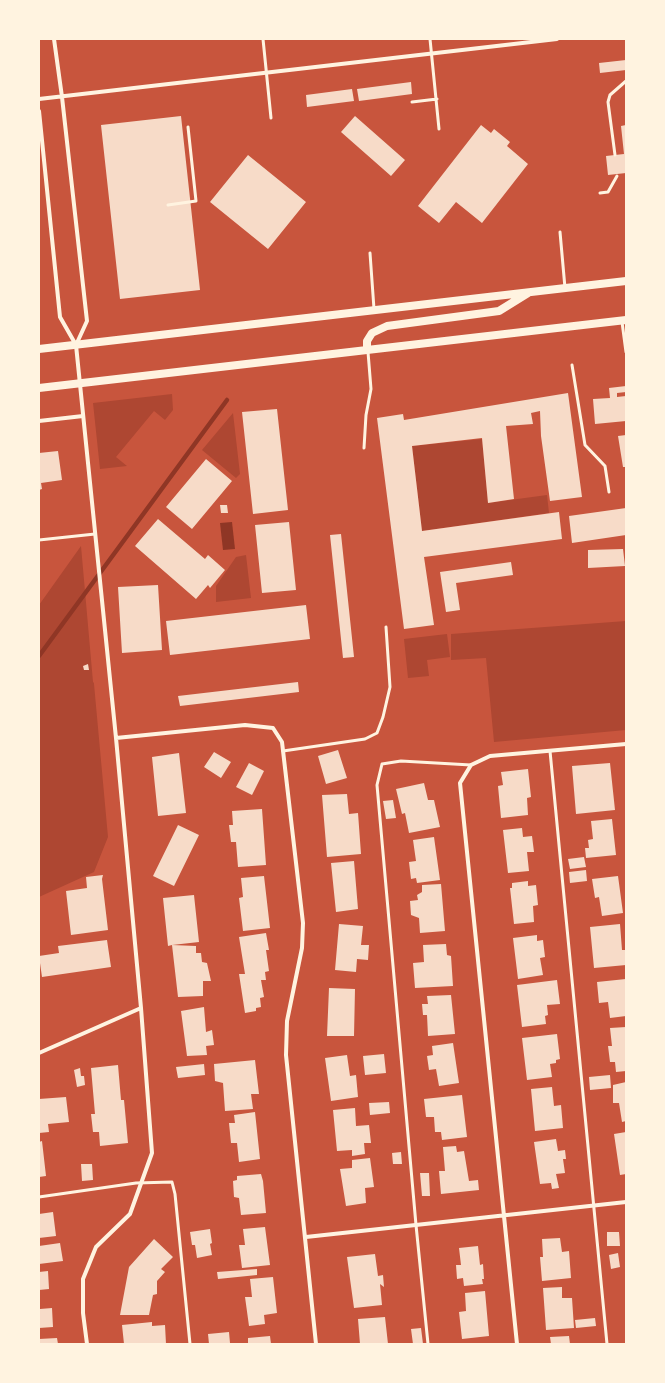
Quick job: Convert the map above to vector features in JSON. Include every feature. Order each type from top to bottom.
[{"type":"main road","points":[[39,349],[626,281]]},
{"type":"main road","points":[[367,350],[367,342],[372,333],[387,326],[499,311],[530,292]]},
{"type":"main road","points":[[39,388],[624,320]]},
{"type":"street","points":[[54,39],[62,97],[87,321],[76,345]]},
{"type":"street","points":[[39,99],[555,39]]},
{"type":"street","points":[[39,111],[60,317],[76,345],[116,738],[141,1008],[152,1153],[130,1214],[96,1247],[83,1279],[83,1312],[87,1344]]},
{"type":"street","points":[[39,421],[83,416]]},
{"type":"street","points":[[116,738],[245,725],[273,728],[282,742],[303,923],[302,948],[287,1021],[286,1055],[316,1344]]},
{"type":"street","points":[[517,1344],[460,783],[471,765],[490,756],[626,744]]},
{"type":"street","points":[[39,1053],[141,1008]]},
{"type":"street","points":[[306,1237],[504,1214],[626,1202]]},
{"type":"lane","points":[[263,39],[271,118]]},
{"type":"lane","points":[[430,39],[440,129]]},
{"type":"lane","points":[[615,155],[608,102],[610,95],[626,81]]},
{"type":"lane","points":[[412,102],[437,99]]},
{"type":"lane","points":[[168,205],[196,201],[188,127]]},
{"type":"lane","points":[[600,193],[608,192],[617,176]]},
{"type":"lane","points":[[560,232],[565,288]]},
{"type":"lane","points":[[370,253],[374,310]]},
{"type":"lane","points":[[624,320],[626,352]]},
{"type":"lane","points":[[364,448],[366,416],[371,389],[367,350]]},
{"type":"lane","points":[[572,364],[585,445],[605,466],[609,492]]},
{"type":"lane","points":[[39,540],[95,534]]},
{"type":"lane","points":[[284,751],[364,739],[377,733],[383,717],[390,687],[386,627]]},
{"type":"lane","points":[[550,751],[607,1344]]},
{"type":"lane","points":[[428,1344],[377,785],[382,764],[401,761],[471,765]]},
{"type":"lane","points":[[39,1197],[141,1183],[172,1182],[175,1194],[190,1344]]},
{"type":"shaded area","points":[[172,394],[173,410],[165,420],[154,411],[116,457],[127,466],[100,469],[93,403]]},
{"type":"shaded area","points":[[233,413],[240,474],[236,478],[202,450]]},
{"type":"shaded area","points":[[482,439],[488,503],[547,495],[549,513],[422,531],[412,446]]},
{"type":"shaded area","points":[[232,522],[235,549],[223,550],[220,523]]},
{"type":"shaded area","points":[[81,546],[108,837],[94,872],[39,897],[39,605]]},
{"type":"shaded area","points":[[246,555],[251,598],[216,602],[216,586],[236,557]]},
{"type":"shaded area","points":[[626,621],[626,730],[494,742],[486,658],[451,660],[451,634]]},
{"type":"shaded area","points":[[447,634],[450,657],[427,660],[429,676],[408,678],[404,639]]},
{"type":"building","points":[[626,60],[626,70],[600,73],[599,63]]},
{"type":"building","points":[[411,82],[412,94],[359,101],[357,89]]},
{"type":"building","points":[[352,89],[354,101],[307,107],[306,95]]},
{"type":"building","points":[[181,116],[200,290],[120,299],[101,125]]},
{"type":"building","points":[[355,116],[405,160],[391,176],[341,132]]},
{"type":"building","points":[[481,125],[491,133],[494,129],[510,142],[507,146],[528,164],[482,223],[456,202],[439,223],[418,206]]},
{"type":"building","points":[[626,125],[626,173],[608,175],[606,156],[624,154],[621,126]]},
{"type":"building","points":[[248,155],[306,202],[268,249],[210,202]]},
{"type":"building","points":[[626,386],[626,392],[617,393],[617,397],[626,396],[626,421],[595,424],[593,399],[610,398],[609,388]]},
{"type":"building","points":[[568,393],[582,497],[550,501],[541,436],[540,411],[531,413],[533,424],[506,426],[514,499],[488,503],[482,438],[412,446],[422,531],[559,512],[562,539],[424,557],[434,625],[404,629],[377,418],[403,414],[404,420]]},
{"type":"building","points":[[277,409],[288,510],[253,514],[242,412]]},
{"type":"building","points":[[626,435],[626,467],[623,467],[618,436]]},
{"type":"building","points":[[58,451],[62,480],[41,483],[42,489],[39,490],[39,453]]},
{"type":"building","points":[[206,459],[232,481],[192,529],[166,507]]},
{"type":"building","points":[[220,505],[227,505],[228,513],[221,513]]},
{"type":"building","points":[[626,508],[626,535],[572,543],[569,516]]},
{"type":"building","points":[[158,519],[205,559],[208,555],[225,570],[210,588],[208,585],[196,599],[135,546]]},
{"type":"building","points":[[289,522],[296,590],[262,593],[255,525]]},
{"type":"building","points":[[341,534],[354,657],[343,658],[330,535]]},
{"type":"building","points":[[623,549],[625,566],[588,568],[588,550]]},
{"type":"building","points":[[511,562],[513,575],[456,583],[460,610],[446,612],[440,572]]},
{"type":"building","points":[[158,585],[162,650],[122,653],[118,587]]},
{"type":"building","points":[[306,605],[310,639],[170,655],[166,621]]},
{"type":"building","points":[[88,664],[89,670],[84,670],[83,666]]},
{"type":"building","points":[[298,682],[299,692],[180,706],[178,696]]},
{"type":"building","points":[[338,750],[347,778],[326,784],[318,756]]},
{"type":"building","points":[[214,752],[231,762],[221,778],[204,767]]},
{"type":"building","points":[[179,753],[186,813],[158,816],[152,757]]},
{"type":"building","points":[[249,763],[264,771],[252,795],[236,787]]},
{"type":"building","points":[[610,763],[615,810],[576,814],[572,766]]},
{"type":"building","points":[[528,769],[531,797],[527,798],[528,815],[501,818],[498,786],[503,785],[501,772]]},
{"type":"building","points":[[424,783],[428,800],[434,800],[440,827],[409,833],[405,813],[402,814],[396,789]]},
{"type":"building","points":[[347,794],[349,814],[358,813],[361,854],[327,857],[322,795]]},
{"type":"building","points":[[393,800],[396,818],[386,819],[383,801]]},
{"type":"building","points":[[262,809],[266,865],[238,867],[236,842],[231,842],[229,825],[233,825],[232,811]]},
{"type":"building","points":[[612,819],[616,855],[586,858],[585,848],[589,848],[588,840],[593,839],[591,821]]},
{"type":"building","points":[[178,825],[199,835],[174,886],[153,876]]},
{"type":"building","points":[[522,828],[523,837],[532,836],[534,852],[527,852],[529,871],[508,873],[503,830]]},
{"type":"building","points":[[434,837],[440,880],[417,883],[416,878],[411,879],[409,862],[416,861],[413,840]]},
{"type":"building","points":[[584,857],[586,867],[570,869],[568,859]]},
{"type":"building","points":[[354,861],[358,909],[336,912],[331,863]]},
{"type":"building","points":[[586,870],[587,881],[570,883],[569,872]]},
{"type":"building","points":[[103,875],[102,879],[108,930],[71,935],[66,891],[87,888],[86,877]]},
{"type":"building","points":[[264,876],[270,928],[243,931],[239,898],[243,897],[241,878]]},
{"type":"building","points":[[618,876],[623,913],[602,916],[599,897],[595,898],[592,879]]},
{"type":"building","points":[[528,881],[528,886],[536,885],[538,905],[533,906],[534,922],[514,924],[510,888],[512,888],[512,883]]},
{"type":"building","points":[[441,884],[445,931],[420,933],[419,918],[411,915],[410,901],[418,900],[417,895],[422,892],[422,885]]},
{"type":"building","points":[[194,895],[199,942],[168,946],[163,898]]},
{"type":"building","points":[[339,924],[363,926],[361,945],[369,945],[368,960],[357,959],[356,972],[335,970]]},
{"type":"building","points":[[620,924],[622,950],[626,950],[626,965],[594,968],[590,927]]},
{"type":"building","points":[[266,933],[269,950],[266,950],[269,971],[265,972],[266,980],[261,980],[264,997],[260,998],[261,1007],[256,1008],[256,1011],[245,1013],[239,974],[245,974],[239,937]]},
{"type":"building","points":[[537,935],[537,941],[543,940],[545,957],[540,958],[543,975],[518,979],[513,938]]},
{"type":"building","points":[[107,940],[111,967],[42,977],[39,956],[59,953],[58,946]]},
{"type":"building","points":[[446,944],[447,955],[451,956],[453,986],[415,988],[413,963],[424,962],[423,945]]},
{"type":"building","points":[[172,945],[196,946],[196,953],[201,953],[202,962],[207,963],[211,981],[203,981],[203,996],[178,997]]},
{"type":"building","points":[[626,979],[626,1016],[610,1018],[608,1002],[599,1003],[597,982]]},
{"type":"building","points":[[557,980],[560,1004],[547,1005],[548,1015],[545,1016],[546,1024],[522,1027],[517,985]]},
{"type":"building","points":[[329,988],[355,989],[354,1036],[327,1036]]},
{"type":"building","points":[[451,995],[455,1034],[428,1036],[427,1015],[423,1015],[422,1004],[428,1004],[427,996]]},
{"type":"building","points":[[204,1007],[206,1032],[212,1030],[214,1045],[206,1046],[207,1055],[187,1056],[181,1011]]},
{"type":"building","points":[[626,1027],[626,1071],[616,1072],[615,1062],[610,1062],[608,1046],[612,1046],[610,1028]]},
{"type":"building","points":[[557,1034],[560,1059],[556,1060],[556,1063],[550,1064],[552,1077],[527,1080],[522,1038]]},
{"type":"building","points":[[453,1043],[459,1083],[439,1086],[436,1069],[429,1070],[427,1056],[433,1055],[432,1046]]},
{"type":"building","points":[[384,1054],[386,1073],[365,1075],[363,1056]]},
{"type":"building","points":[[347,1055],[350,1076],[356,1075],[358,1097],[331,1101],[325,1058]]},
{"type":"building","points":[[255,1060],[259,1094],[251,1094],[253,1109],[225,1111],[223,1083],[215,1081],[214,1064]]},
{"type":"building","points":[[204,1064],[205,1075],[178,1078],[176,1067]]},
{"type":"building","points":[[118,1065],[121,1100],[124,1100],[128,1143],[100,1146],[99,1132],[93,1132],[91,1114],[95,1114],[91,1068]]},
{"type":"building","points":[[80,1068],[81,1076],[84,1076],[85,1085],[77,1087],[74,1070]]},
{"type":"building","points":[[610,1075],[611,1088],[590,1090],[589,1077]]},
{"type":"building","points":[[626,1082],[626,1121],[622,1122],[619,1103],[613,1103],[613,1085]]},
{"type":"building","points":[[552,1087],[554,1106],[561,1105],[563,1128],[535,1131],[531,1089]]},
{"type":"building","points":[[462,1095],[467,1137],[442,1140],[441,1132],[435,1132],[434,1117],[426,1117],[424,1099]]},
{"type":"building","points":[[66,1097],[69,1122],[48,1124],[49,1132],[39,1133],[39,1099]]},
{"type":"building","points":[[389,1102],[390,1113],[370,1115],[369,1103]]},
{"type":"building","points":[[355,1108],[356,1126],[369,1125],[371,1143],[364,1143],[365,1154],[352,1156],[352,1150],[337,1151],[333,1110]]},
{"type":"building","points":[[255,1112],[260,1159],[239,1162],[237,1143],[231,1143],[229,1123],[235,1123],[234,1115]]},
{"type":"building","points":[[626,1132],[626,1174],[620,1175],[614,1134]]},
{"type":"building","points":[[556,1139],[558,1151],[565,1150],[566,1159],[563,1159],[565,1173],[556,1174],[559,1188],[552,1189],[551,1183],[540,1184],[534,1142]]},
{"type":"building","points":[[42,1141],[46,1176],[39,1177],[39,1142]]},
{"type":"building","points":[[456,1146],[457,1152],[464,1151],[469,1181],[478,1180],[479,1190],[441,1194],[439,1171],[445,1171],[443,1147]]},
{"type":"building","points":[[401,1152],[402,1164],[393,1164],[392,1153]]},
{"type":"building","points":[[370,1158],[374,1187],[365,1188],[366,1203],[346,1206],[340,1169],[352,1168],[352,1160]]},
{"type":"building","points":[[81,1164],[92,1164],[93,1180],[82,1181]]},
{"type":"building","points":[[420,1173],[429,1173],[430,1196],[422,1196]]},
{"type":"building","points":[[261,1174],[266,1213],[241,1215],[239,1198],[234,1197],[233,1181],[237,1180],[237,1176]]},
{"type":"building","points":[[53,1212],[56,1236],[39,1238],[39,1214]]},
{"type":"building","points":[[265,1227],[270,1265],[242,1268],[239,1245],[245,1245],[243,1229]]},
{"type":"building","points":[[210,1229],[212,1255],[197,1258],[195,1245],[192,1245],[190,1232]]},
{"type":"building","points":[[607,1232],[619,1232],[620,1246],[607,1246]]},
{"type":"building","points":[[560,1238],[562,1252],[569,1251],[571,1278],[542,1281],[540,1257],[543,1257],[542,1239]]},
{"type":"building","points":[[154,1239],[173,1257],[161,1269],[165,1272],[157,1281],[157,1294],[153,1295],[149,1315],[120,1315],[129,1267]]},
{"type":"building","points":[[60,1243],[63,1261],[39,1264],[39,1246]]},
{"type":"building","points":[[478,1246],[480,1265],[483,1264],[483,1284],[464,1286],[463,1278],[457,1279],[456,1265],[461,1265],[459,1248]]},
{"type":"building","points":[[618,1253],[620,1267],[611,1269],[609,1255]]},
{"type":"building","points":[[375,1254],[378,1276],[383,1275],[384,1287],[380,1284],[382,1305],[354,1308],[347,1257]]},
{"type":"building","points":[[257,1269],[257,1275],[218,1279],[217,1272]]},
{"type":"building","points":[[48,1271],[49,1289],[39,1290],[39,1272]]},
{"type":"building","points":[[273,1277],[277,1313],[264,1315],[265,1324],[249,1326],[245,1297],[252,1297],[250,1279]]},
{"type":"building","points":[[562,1287],[562,1298],[572,1298],[574,1328],[546,1330],[543,1288]]},
{"type":"building","points":[[485,1291],[489,1336],[462,1339],[459,1312],[466,1311],[465,1293]]},
{"type":"building","points":[[39,1305],[40,1309],[52,1308],[53,1327],[39,1328]]},
{"type":"building","points":[[385,1317],[388,1344],[360,1344],[358,1319]]},
{"type":"building","points":[[595,1318],[596,1326],[576,1328],[575,1320]]},
{"type":"building","points":[[152,1322],[152,1326],[165,1325],[166,1344],[124,1344],[122,1325]]},
{"type":"building","points":[[421,1328],[423,1344],[413,1344],[411,1329]]},
{"type":"building","points":[[229,1332],[230,1343],[209,1344],[208,1334]]},
{"type":"building","points":[[270,1336],[271,1344],[248,1344],[248,1338]]},
{"type":"building","points":[[569,1336],[570,1344],[551,1344],[550,1337]]},
{"type":"building","points":[[57,1338],[58,1344],[39,1344],[39,1339]]},
{"type":"waterway","points":[[39,656],[227,400]]}]
